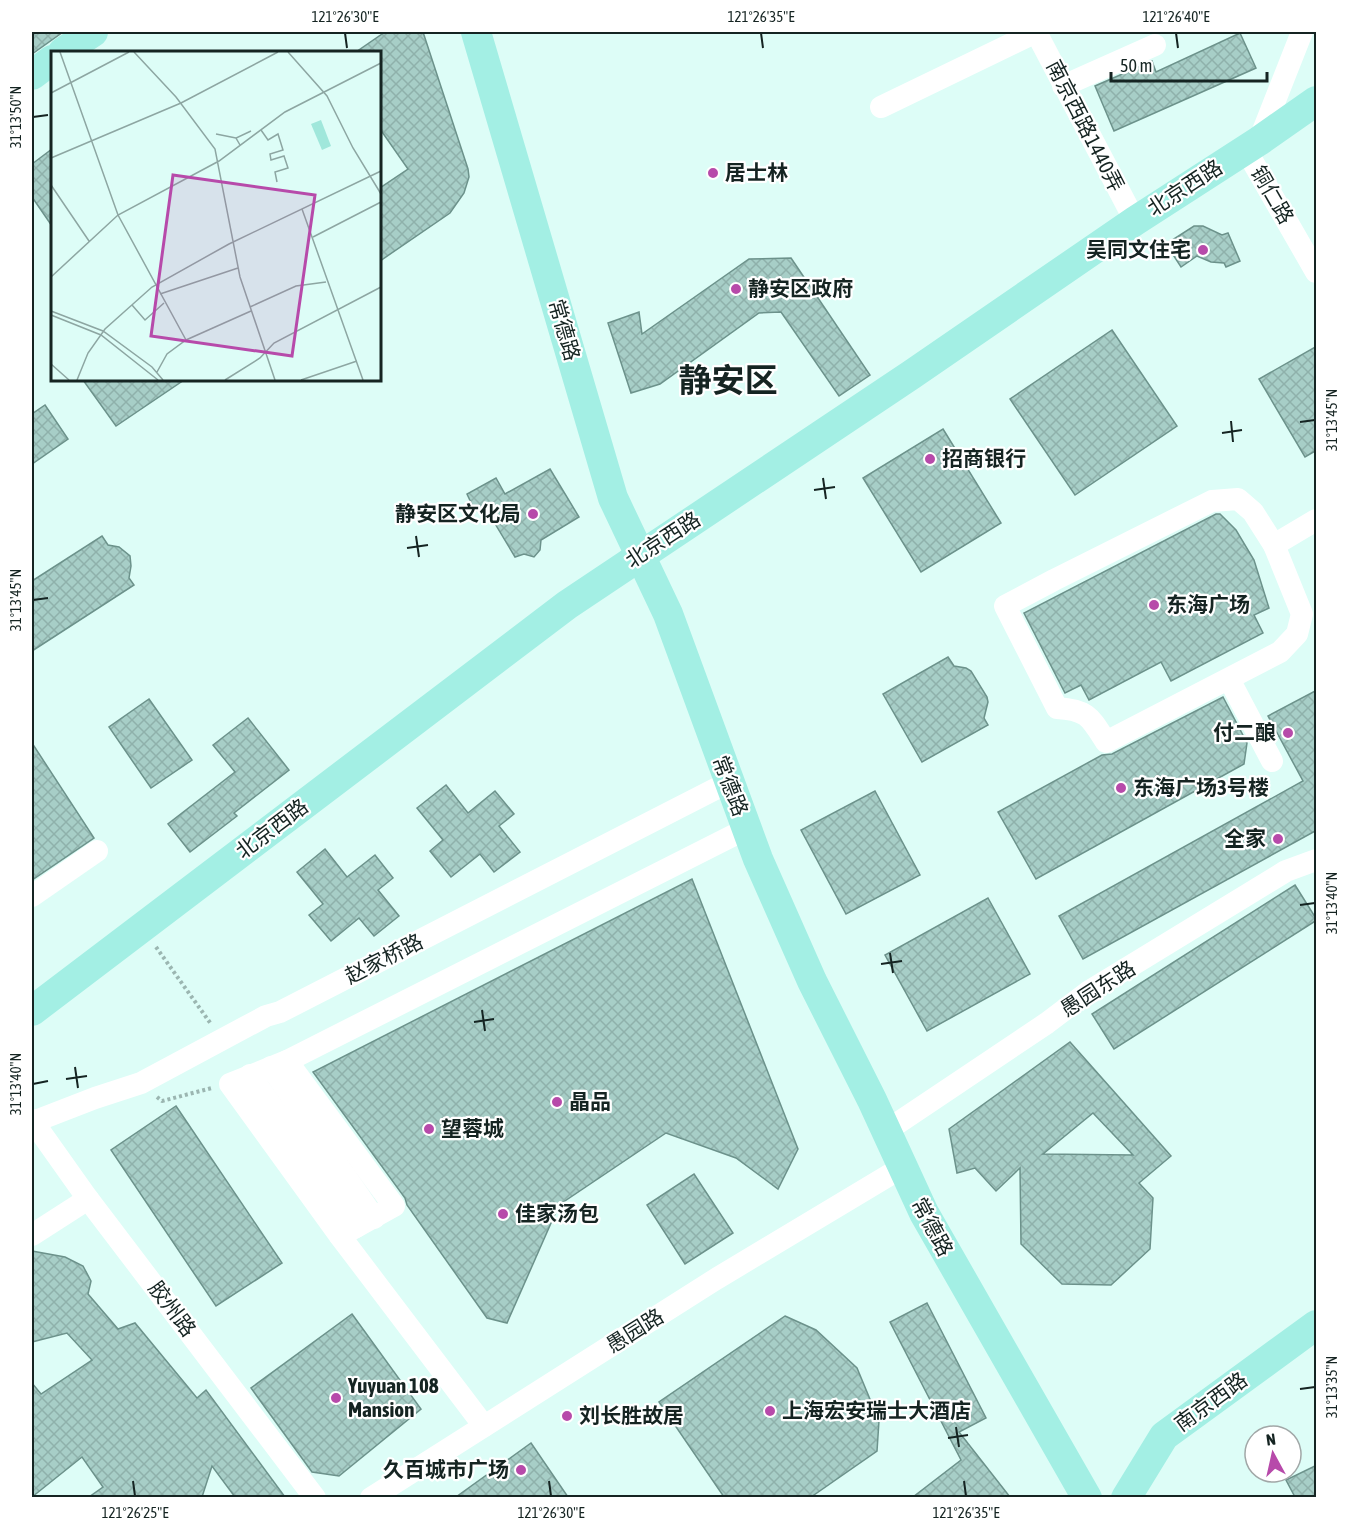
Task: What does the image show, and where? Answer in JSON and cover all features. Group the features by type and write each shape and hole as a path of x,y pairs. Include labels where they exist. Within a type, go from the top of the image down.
{"main road":[{"path":"64,51 93,32"},
{"name":"常德路","path":"476,32 613,498 668,614 746,829 807,971 886,1131 901,1168 950,1260 1087,1497"},
{"path":"32,75 51,61"},
{"name":"北京西路","path":"32,1011 567,605 911,375 1135,221 1317,101"},
{"name":"南京西路","path":"1126,1497 1164,1436 1317,1325"}],"street":[{"name":"南京西路1440弄","path":"1036,32 1135,221"},
{"path":"881,107 1036,32"},
{"path":"1252,146 1302,32"},
{"path":"1063,86 1155,45"},
{"name":"铜仁路","path":"1252,146 1317,272"},
{"path":"1238,499 1253,512 1274,545 1302,614 1297,634 1280,652 1106,742 1089,716 1074,709 1057,708 1005,606 1041,595 1212,501 1238,499"},
{"path":"1274,545 1317,520"},
{"path":"1229,679 1272,761"},
{"name":"赵家桥路","path":"32,1121 141,1083 266,1016 280,1012 729,782"},
{"path":"260,1072 746,829"},
{"path":"32,896 97,851"},
{"name":"愚园东路","path":"886,1131 1047,1023 1088,992 1286,871 1317,860"},
{"path":"260,1072 394,1206 356,1227"},
{"path":"260,1072 484,1426"},
{"name":"胶州路","path":"32,1121 315,1497"},
{"name":"愚园路","path":"371,1497 716,1279 901,1168"},
{"path":"32,1235 88,1198"}],"path":[{"path":"141,928 222,1040"},
{"path":"141,1083 162,1101 260,1072"}],"building":[{"path":"32,32 63,32 32,54"},
{"path":"385,32 423,32 469,177 464,193 450,213 381,260 381,187 408,169 381,130 381,51 357,51"},
{"path":"1240,33 1256,68 1114,131 1095,86 1152,61 1156,72"},
{"path":"51,150 51,225 32,197 32,164"},
{"name":"吴同文住宅","path":"1194,226 1203,226 1222,235 1228,233 1240,261 1226,267 1224,263 1211,262 1197,256 1181,267 1166,244"},
{"path":"791,258 870,375 839,396 781,312 759,313 660,384 631,393 608,323 639,312 642,334 749,259"},
{"path":"1112,330 1177,426 1075,495 1010,399"},
{"path":"1317,346 1317,450 1305,457 1259,379"},
{"path":"84,381 183,381 116,426"},
{"path":"45,405 68,439 32,464 32,414"},
{"path":"943,429 1001,523 921,572 863,478"},
{"name":"静安区文化局","path":"550,469 579,517 541,540 540,550 534,557 524,554 515,557 485,507 475,511 467,494 496,478 505,494"},
{"name":"东海广场","path":"1216,514 1220,514 1236,530 1254,560 1269,608 1254,615 1263,633 1171,681 1161,662 1089,700 1081,685 1065,693 1024,613"},
{"path":"102,536 108,545 119,547 130,556 129,578 134,585 32,651 32,581"},
{"path":"948,657 954,666 971,671 987,697 984,718 988,725 922,762 883,694"},
{"path":"1317,690 1317,830 1083,959 1059,916 1303,781 1268,716"},
{"name":"东海广场3号楼","path":"1223,697 1247,743 1244,764 1036,879 998,812 1102,755 1112,754"},
{"path":"149,699 192,760 151,788 109,727"},
{"path":"248,718 289,770 234,813 237,816 190,852 168,824 235,772 213,745"},
{"path":"32,743 94,838 32,880"},
{"path":"446,785 468,813 495,791 514,814 499,826 520,852 494,872 480,854 451,877 430,851 443,840 417,808"},
{"path":"875,791 920,875 846,914 801,830"},
{"path":"325,849 347,877 375,855 393,878 378,890 399,916 374,936 359,918 331,941 309,915 323,904 297,872"},
{"name":"晶品","path":"692,879 798,1149 778,1189 736,1158 666,1133 559,1205 507,1323 487,1318 407,1205 405,1198 313,1072"},
{"path":"1295,885 1317,920 1114,1049 1092,1014"},
{"path":"988,898 1030,974 927,1031 885,955"},
{"path":"1070,1042 1171,1156 1139,1183 1153,1198 1150,1249 1111,1285 1062,1284 1021,1244 1020,1168 996,1191 975,1168 957,1173 949,1129","holes":["1093,1113 1133,1155 1043,1154"]},
{"path":"176,1106 282,1263 216,1306 111,1150"},
{"path":"694,1174 733,1233 685,1264 647,1205"},
{"path":"32,1251 65,1257 83,1266 91,1281 88,1294 118,1329 135,1323 197,1398 206,1390 285,1497 235,1497 212,1466 202,1497 89,1497 103,1487 82,1457 32,1497 32,1383 41,1394 92,1360 67,1333 32,1342"},
{"path":"927,1303 986,1418 959,1432 1010,1497 913,1497 961,1460 890,1322"},
{"name":"Yuyuan 108 Mansion","path":"352,1314 421,1409 339,1476 312,1472 251,1388"},
{"name":"上海宏安瑞士大酒店","path":"785,1316 816,1330 857,1368 879,1421 877,1451 811,1497 724,1497 659,1402"},
{"name":"久百城市广场","path":"531,1443 568,1497 456,1497"},
{"path":"1317,1465 1317,1497 1295,1497 1288,1484 1303,1484 1303,1472"}],"place":[{"name":"居士林","path":"713,173"},
{"name":"吴同文住宅","path":"1203,250"},
{"name":"静安区政府","path":"736,289"},
{"name":"招商银行","path":"930,459"},
{"name":"静安区文化局","path":"533,514"},
{"name":"东海广场","path":"1154,605"},
{"name":"付二酿","path":"1288,733"},
{"name":"东海广场3号楼","path":"1121,788"},
{"name":"全家","path":"1278,839"},
{"name":"晶品","path":"557,1102"},
{"name":"望蓉城","path":"429,1129"},
{"name":"佳家汤包","path":"503,1214"},
{"name":"Yuyuan 108 Mansion","path":"336,1398"},
{"name":"上海宏安瑞士大酒店","path":"770,1411"},
{"name":"刘长胜故居","path":"567,1416"},
{"name":"久百城市广场","path":"521,1470"}],"district":[{"name":"静安区","path":"728,380"}]}
